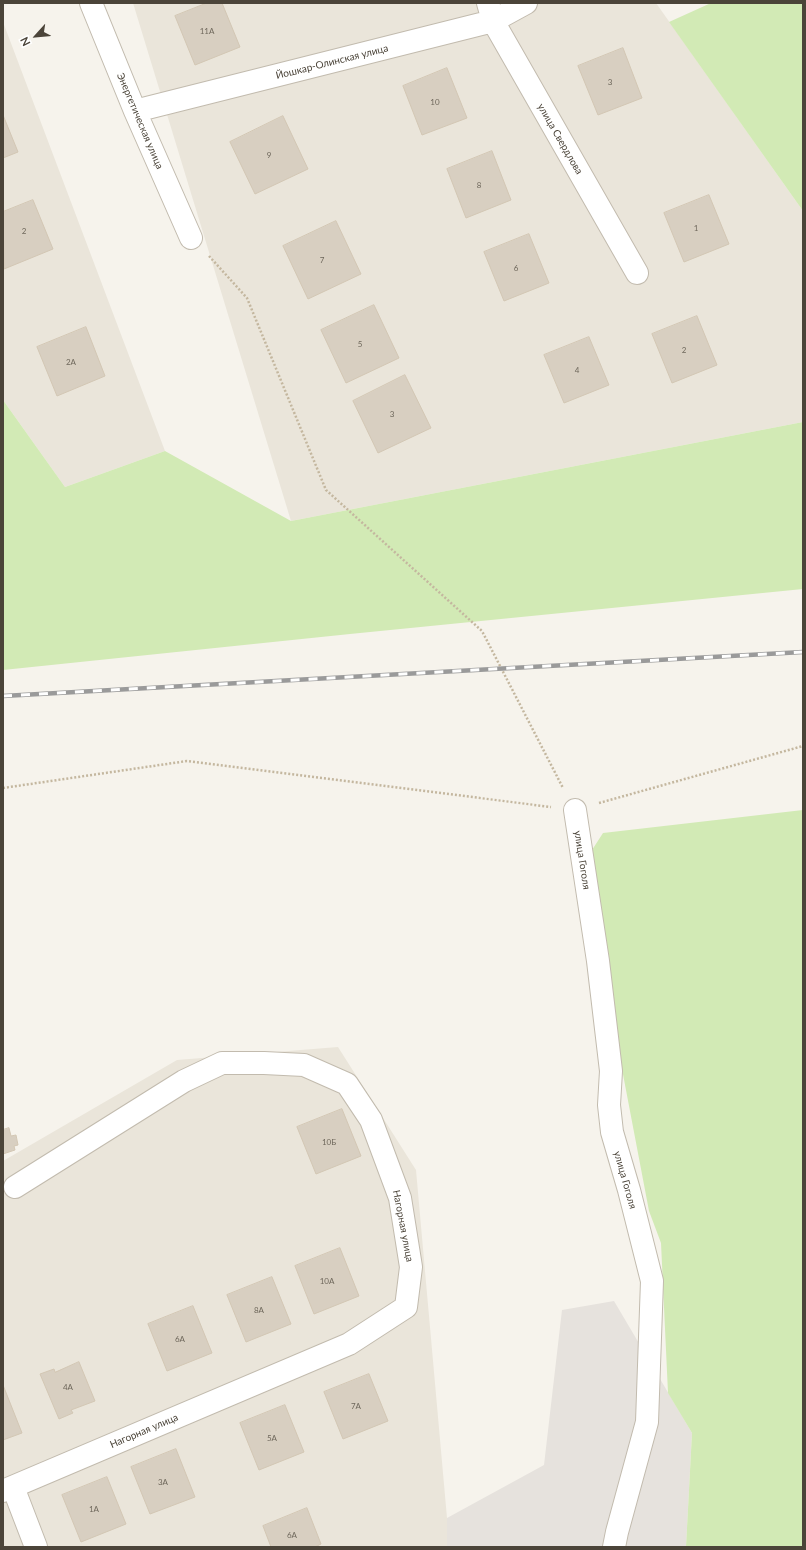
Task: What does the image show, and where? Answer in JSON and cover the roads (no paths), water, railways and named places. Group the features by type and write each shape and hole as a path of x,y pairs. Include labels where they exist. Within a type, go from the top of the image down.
{"street":[{"name":"Энергетическая улица","path":"91,3 134,112 191,238"},
{"name":"Йошкар-Олинская улица","path":"134,112 526,3"},
{"name":"улица Свердлова","path":"490,12 636,273"},
{"name":"улица Гоголя","path":"575,810 598,961 611,1072 609,1105 612,1132 629,1190 652,1281 647,1422 614,1547"},
{"name":"Нагорная улица","path":"8,1489 349,1344 406,1307 411,1267 400,1198 371,1120 347,1084 304,1065 264,1063 222,1064 184,1081 14,1187"},
{"path":"8,1489 36,1547"}],"railway":[{"path":"3,696 803,652"}]}
